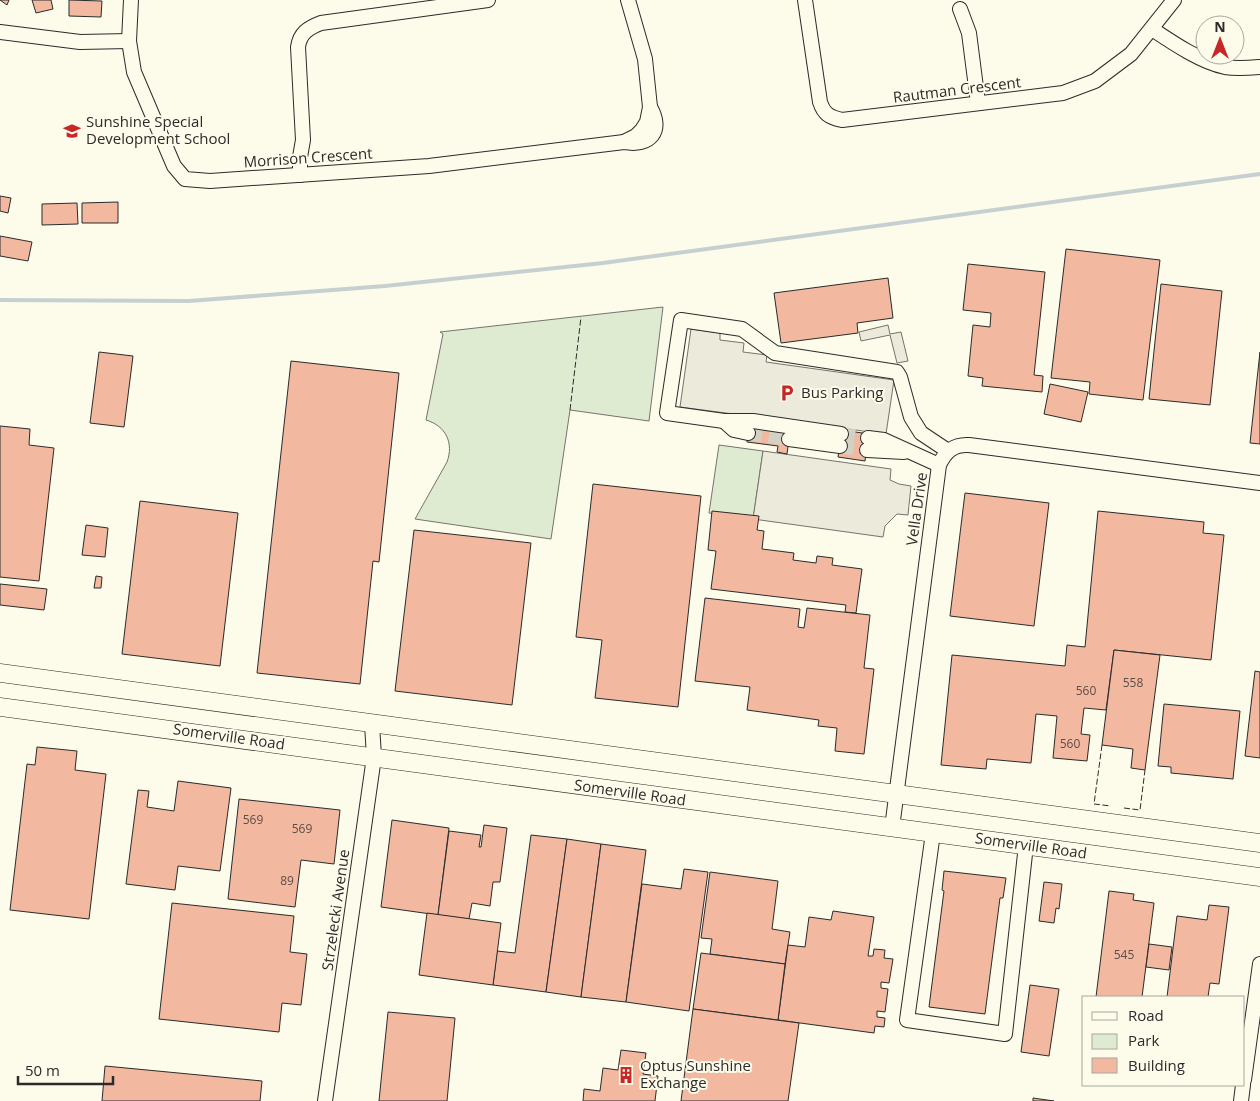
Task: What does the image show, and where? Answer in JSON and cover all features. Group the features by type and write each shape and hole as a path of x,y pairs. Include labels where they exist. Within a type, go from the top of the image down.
{"main road":[{"path":"0,673 1260,843"},
{"name":"Somerville Road","path":"0,707 1260,877"}],"street":[{"name":"Morrison Crescent","path":"130,0 129,45 134,72 174,166 185,179 210,181 428,166 624,142 634,144 644,142 651,137 656,125 655,114 650,107 645,59 627,3"},
{"path":"305,175 308,157 303,140 298,47 299,39 303,33 310,27 321,23 488,0"},
{"name":"Rautman Crescent","path":"805,0 820,102 824,112 842,120 1062,93 1095,81 1131,54 1174,0"},
{"path":"960,9 969,33 978,104"},
{"path":"1152,29 1208,62 1226,67 1260,67"},
{"path":"0,32 80,42 129,45"},
{"path":"789,439 841,440 754,421 724,421 667,413 681,320 742,329 775,353 895,370 900,374 911,417 921,433 948,451 958,445 969,445 1260,484"},
{"path":"724,421 734,430 748,433"},
{"path":"868,444 884,440 939,465"},
{"name":"Vella Drive","path":"892,828 939,465 948,451"},
{"name":"Strzelecki Avenue","path":"326,1101 374,756 372,724"},
{"path":"934,833 907,1020 1005,1034 1026,846"},
{"path":"1245,1073 1260,964"},
{"path":"1241,1101 1243,1086"}],"green space":[{"path":"663,307 649,421 570,410 551,539 415,519 447,462 449,455 447,436 439,426 426,420 443,334 440,332"},
{"path":"719,445 763,451 753,519 709,513"}],"shaded area":[{"path":"888,325 890,334 901,332 908,361 897,363 890,335 861,341 859,332"},
{"name":"Bus Parking","path":"691,329 720,333 720,340 744,343 743,352 767,355 766,362 894,380 886,434 680,407"},
{"path":"763,451 891,469 890,480 911,486 908,515 897,514 885,526 883,537 753,519"}],"building":[{"path":"0,0 9,0 7,5"},
{"path":"32,0 51,0 53,9 36,13"},
{"path":"69,0 102,1 101,17 69,16"},
{"path":"0,196 11,198 8,213 0,211"},
{"path":"118,202 118,223 82,223 82,203"},
{"path":"77,203 78,224 42,225 42,204"},
{"path":"0,236 32,242 28,261 0,256"},
{"path":"1066,249 1160,260 1143,400 1089,394 1090,382 1051,378"},
{"path":"968,264 1045,272 1034,375 1043,376 1042,392 982,386 983,378 968,376 973,325 990,327 991,313 963,310"},
{"path":"888,278 893,318 857,323 858,333 781,343 774,293"},
{"path":"1161,284 1222,291 1210,405 1149,399"},
{"path":"99,352 133,356 124,427 90,423"},
{"path":"1260,352 1260,444 1250,443"},
{"path":"291,361 399,373 379,562 373,561 360,684 257,673"},
{"path":"1050,384 1088,392 1081,422 1044,414"},
{"path":"0,426 30,429 29,445 54,448 39,581 0,577"},
{"path":"749,426 790,431 787,454 777,452 778,446 747,442"},
{"path":"842,430 869,434 865,461 838,457"},
{"path":"593,484 701,496 678,707 595,698 602,640 576,637"},
{"path":"965,493 1049,503 1034,626 950,616"},
{"path":"140,501 238,513 220,666 122,654"},
{"path":"712,511 759,516 757,530 764,531 762,549 794,553 793,560 816,563 817,556 833,558 832,565 862,569 856,613 845,612 846,605 711,589 716,551 708,550"},
{"path":"1098,511 1204,522 1203,533 1224,535 1211,660 1114,650 1106,710 1084,708 1081,734 1090,735 1087,761 1053,758 1057,716 1036,714 1031,763 987,759 986,769 941,765 952,655 1065,666 1067,645 1085,647"},
{"path":"86,525 108,528 105,557 82,555"},
{"path":"414,530 531,543 512,705 395,691"},
{"path":"96,576 102,577 101,588 94,588"},
{"path":"0,584 47,589 44,610 0,605"},
{"path":"705,598 800,609 798,627 804,628 807,608 870,615 864,668 874,669 864,754 835,751 837,728 818,726 819,720 747,710 750,687 695,681"},
{"path":"1114,650 1160,655 1145,770 1131,768 1133,749 1102,745"},
{"path":"1255,671 1260,672 1260,758 1245,756"},
{"path":"1164,704 1240,711 1233,779 1171,773 1171,767 1158,766"},
{"path":"37,747 77,751 75,770 106,774 89,919 10,910 27,764 35,765"},
{"path":"178,781 231,788 220,871 178,866 175,890 126,884 138,790 149,791 147,807 174,811"},
{"path":"239,799 340,810 334,864 301,860 295,907 228,899"},
{"path":"392,820 449,828 438,915 381,907"},
{"path":"484,825 507,828 500,882 493,882 490,906 472,903 469,919 438,915 449,831 481,835 479,847 481,847"},
{"path":"531,835 567,839 546,992 493,985 497,951 515,953"},
{"path":"567,839 601,844 581,997 546,992"},
{"path":"601,844 646,850 626,1002 581,997"},
{"path":"684,869 708,872 689,1011 626,1002 642,884 681,889"},
{"path":"944,871 1006,878 1003,898 1000,898 985,1014 929,1007 944,891 942,890"},
{"path":"710,872 778,881 772,929 790,932 785,964 710,954 712,939 701,938"},
{"path":"1044,882 1062,884 1059,909 1056,908 1054,923 1039,921"},
{"path":"1109,891 1134,894 1133,900 1154,903 1142,996 1096,996"},
{"path":"172,903 294,916 290,952 307,954 301,1005 282,1003 279,1032 159,1019"},
{"path":"1209,905 1229,907 1219,984 1210,983 1208,996 1167,996 1177,916 1207,920"},
{"path":"833,911 874,917 868,956 873,956 874,949 885,950 884,958 893,959 889,983 881,982 881,988 888,989 885,1012 877,1011 877,1017 885,1018 884,1027 875,1026 874,1033 778,1020 788,945 805,947 809,917 831,920"},
{"path":"427,913 501,923 493,985 419,975"},
{"path":"1149,944 1172,947 1169,970 1146,967"},
{"path":"701,953 785,964 778,1020 693,1009"},
{"path":"1030,985 1059,989 1049,1056 1021,1052"},
{"path":"693,1009 799,1023 788,1101 681,1101"},
{"path":"388,1012 455,1018 447,1101 379,1101"},
{"name":"Optus Sunshine Exchange","path":"621,1050 646,1053 643,1074 658,1076 655,1101 583,1101 584,1089 600,1091 603,1068 618,1070"},
{"path":"105,1066 262,1081 260,1101 102,1101"},
{"path":"1033,1098 1054,1101 1033,1101"}],"waterway":[{"path":"0,300 189,301 385,286 603,263 1260,174"}],"tunnel":[{"path":"748,433 789,439"},
{"path":"841,434 868,438"},
{"path":"840,446 867,450"}],"fence":[{"path":"570,410 581,317"},
{"path":"1102,745 1094,804 1111,806"},
{"path":"1124,808 1140,810 1145,770"}],"place":[{"name":"Sunshine Special Development School","path":"72,131"},
{"name":"Bus Parking","path":"787,393"},
{"name":"Optus Sunshine Exchange","path":"626,1075"}]}
